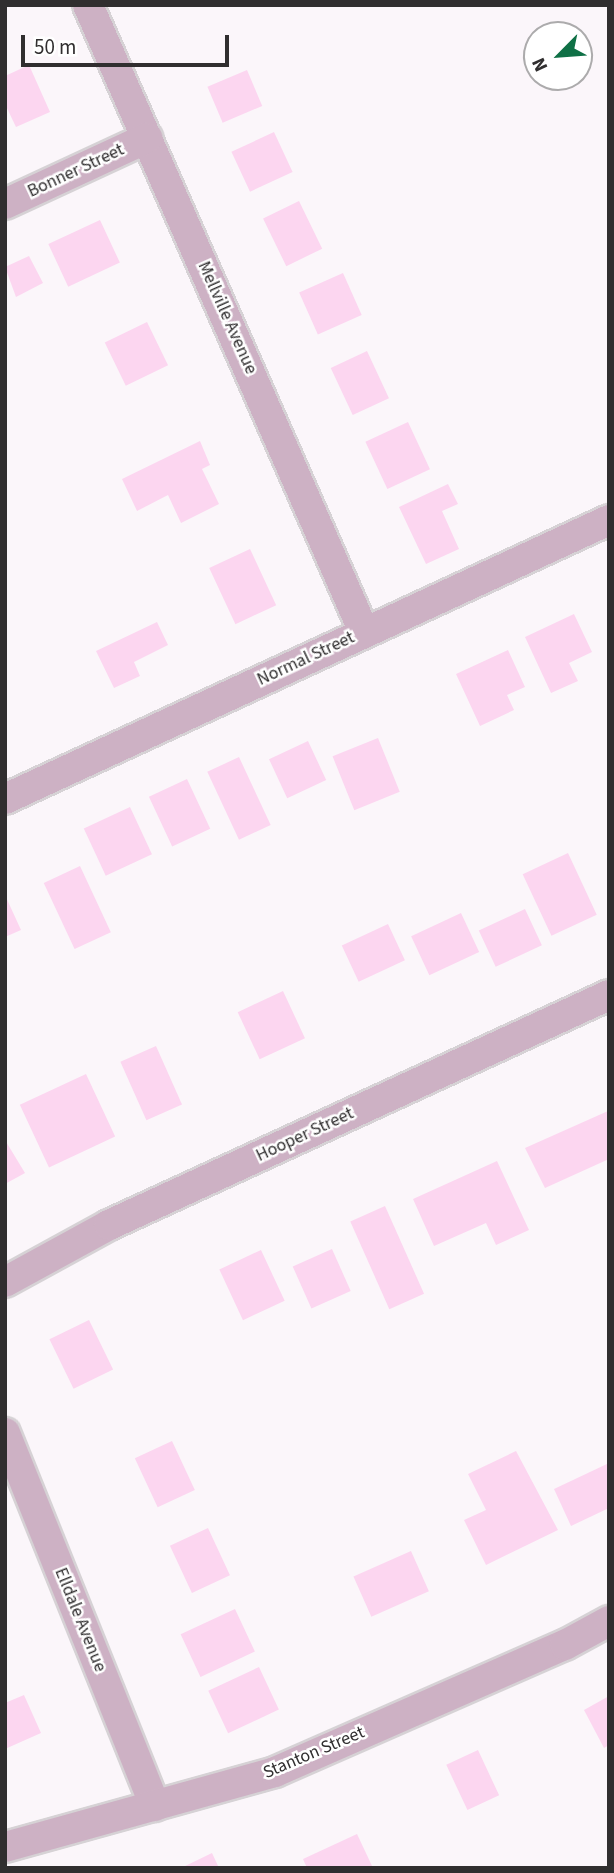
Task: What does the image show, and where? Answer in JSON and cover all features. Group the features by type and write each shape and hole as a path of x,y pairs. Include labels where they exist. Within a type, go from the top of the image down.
{"street":[{"name":"Mellville Avenue","path":"88,5 365,632"},
{"name":"Bonner Street","path":"5,204 148,138"},
{"name":"Normal Street","path":"5,799 609,520"},
{"name":"Hooper Street","path":"5,1282 109,1225 609,995"},
{"name":"Elldale Avenue","path":"5,1433 155,1806"},
{"name":"Stanton Street","path":"5,1847 275,1772 565,1645 609,1621"}],"building":[{"path":"29,65 50,112 16,127 5,104 5,76"},
{"path":"247,70 262,106 223,123 207,87"},
{"path":"274,132 293,172 250,192 231,152"},
{"path":"299,201 322,249 286,266 263,219"},
{"path":"100,220 120,263 68,287 48,244"},
{"path":"29,256 43,283 16,297 5,267"},
{"path":"343,273 362,315 318,335 299,293"},
{"path":"147,322 168,365 126,386 105,343"},
{"path":"367,351 389,398 353,415 331,368"},
{"path":"408,422 430,469 387,489 365,442"},
{"path":"200,441 210,465 202,469 219,504 181,523 168,495 137,511 122,479"},
{"path":"448,484 458,504 442,511 459,549 426,564 399,507"},
{"path":"250,549 276,605 235,624 209,568"},
{"path":"574,614 592,652 569,663 578,681 551,693 525,637"},
{"path":"157,622 168,645 134,662 140,676 114,688 96,651"},
{"path":"508,650 525,687 507,695 514,710 480,726 456,674"},
{"path":"378,738 400,792 354,810 333,756"},
{"path":"308,741 326,780 287,798 269,759"},
{"path":"239,757 271,825 239,840 207,772"},
{"path":"187,779 210,829 172,847 149,797"},
{"path":"130,807 152,854 106,876 84,829"},
{"path":"568,853 597,915 551,936 523,874"},
{"path":"80,866 111,932 75,949 44,883"},
{"path":"5,895 21,930 5,937"},
{"path":"525,909 542,945 496,967 479,931"},
{"path":"461,913 479,952 429,975 411,936"},
{"path":"388,924 405,960 359,982 342,946"},
{"path":"283,991 305,1038 260,1059 238,1012"},
{"path":"156,1046 182,1104 146,1120 120,1062"},
{"path":"86,1074 115,1137 49,1167 20,1105"},
{"path":"608,1111 609,1159 545,1188 525,1148"},
{"path":"5,1140 25,1173 5,1184"},
{"path":"497,1161 529,1230 496,1245 486,1223 434,1246 413,1199"},
{"path":"385,1206 424,1294 389,1309 350,1221"},
{"path":"332,1249 351,1291 311,1309 293,1266"},
{"path":"261,1250 285,1301 243,1320 219,1269"},
{"path":"89,1320 113,1369 74,1389 49,1339"},
{"path":"172,1441 195,1490 158,1507 135,1458"},
{"path":"516,1451 558,1530 486,1565 464,1520 486,1510 468,1474"},
{"path":"609,1463 609,1508 571,1526 554,1489"},
{"path":"208,1528 230,1575 192,1593 170,1546"},
{"path":"411,1551 429,1591 371,1617 353,1577"},
{"path":"235,1609 255,1652 200,1677 181,1634"},
{"path":"259,1667 279,1710 228,1733 208,1691"},
{"path":"24,1695 41,1733 5,1749 5,1703"},
{"path":"609,1696 609,1745 604,1748 584,1710"},
{"path":"478,1750 499,1795 467,1810 446,1765"},
{"path":"357,1834 373,1868 307,1868 303,1859"},
{"path":"212,1853 219,1868 181,1868"}]}
